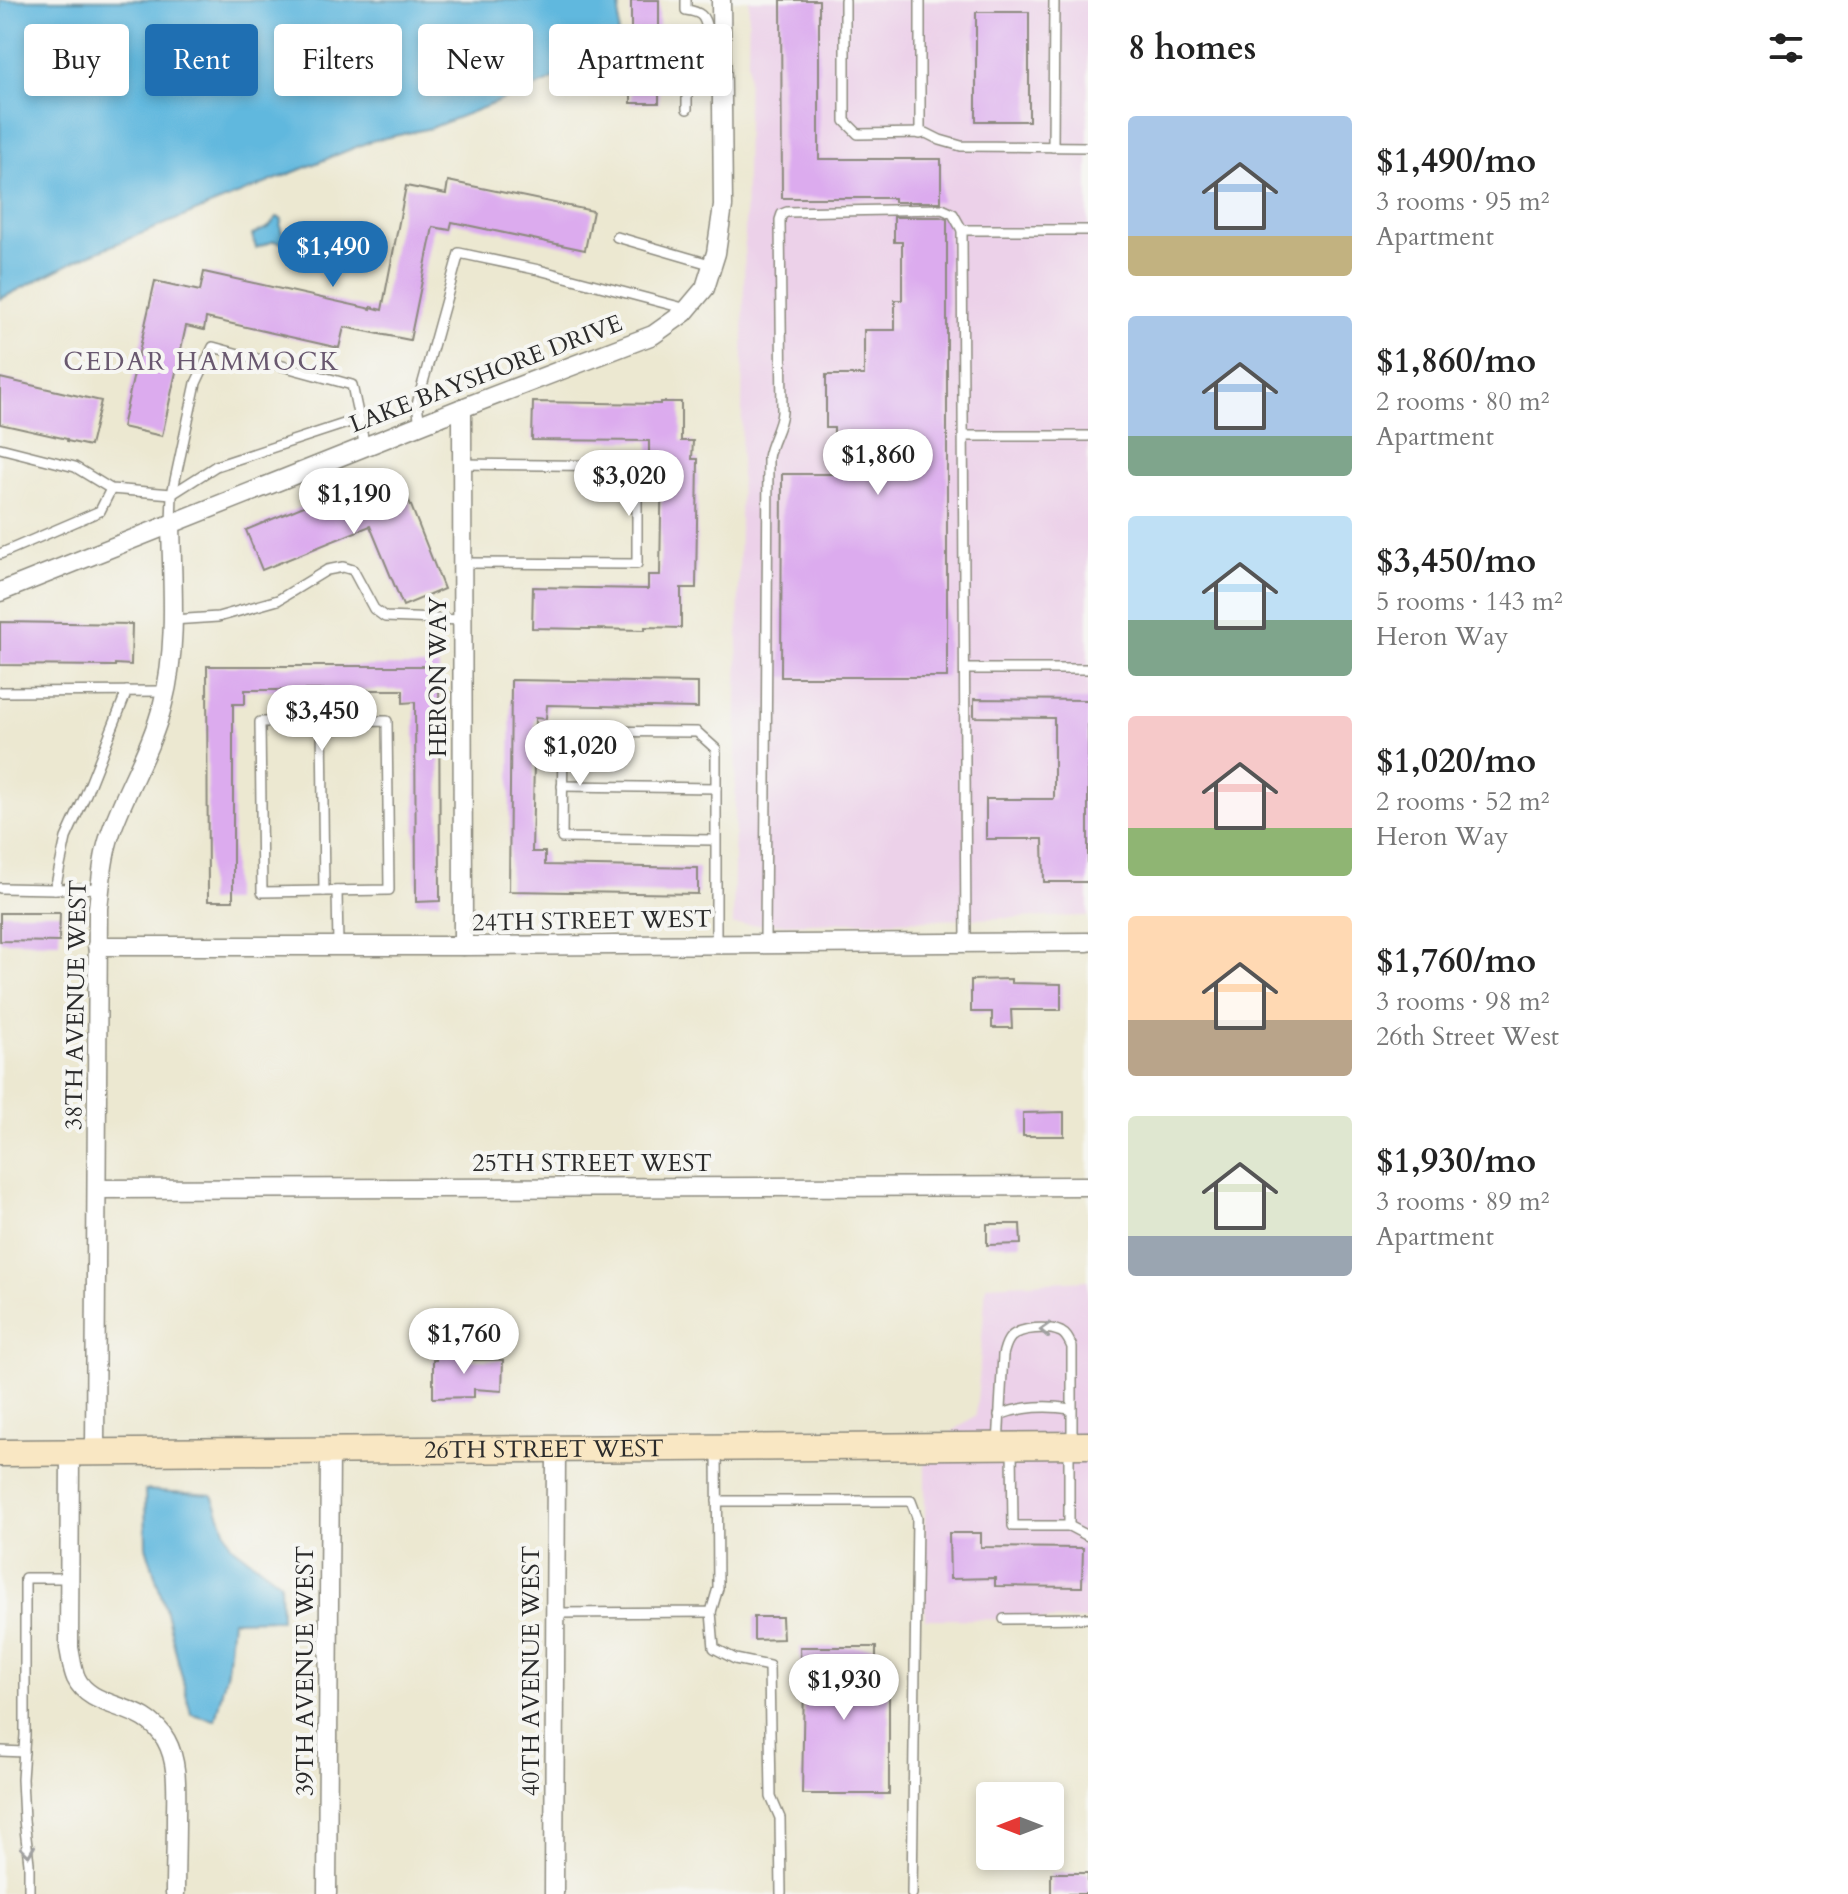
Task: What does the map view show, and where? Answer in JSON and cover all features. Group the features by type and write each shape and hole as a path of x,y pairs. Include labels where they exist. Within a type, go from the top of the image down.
{"street":[{"name":"LAKE BAYSHORE DRIVE","path":"715,24 721,0"},
{"name":"LAKE BAYSHORE DRIVE","path":"0,592 653,335 688,310 705,288 713,265 723,206 717,96"},
{"name":"HERON WAY","path":"462,408 463,946"},
{"name":"38TH AVENUE WEST","path":"171,524 172,641 166,691 151,740 110,835 98,908 97,1189 83,1451 69,1578 69,1648 76,1678 92,1696 151,1720 171,1748 176,1784 175,1894"},
{"name":"24TH STREET WEST","path":"97,946 1088,942"},
{"name":"25TH STREET WEST","path":"97,1189 1088,1186"},
{"name":"26TH STREET WEST","path":"0,1453 1076,1445"},
{"name":"40TH AVENUE WEST","path":"554,1894 556,1448"},
{"name":"39TH AVENUE WEST","path":"327,1894 330,1449"}],"lane":[{"path":"686,0 686,10 699,12 710,24"},
{"path":"846,0 845,121 858,134 926,133 961,146 1088,147"},
{"path":"920,0 920,134"},
{"path":"1053,147 1054,0"},
{"path":"687,96 687,109"},
{"path":"765,943 768,458 782,412 780,220 782,214 787,212 942,209 953,214 962,230 966,943"},
{"path":"962,230 1088,230"},
{"path":"617,237 713,265"},
{"path":"420,425 417,404 459,253 539,270 688,310"},
{"path":"171,524 172,494 196,383 213,347 352,385 365,447"},
{"path":"0,448 75,467 111,489 172,494 216,466 359,419"},
{"path":"964,436 1088,436"},
{"path":"462,464 637,466 637,564 462,563"},
{"path":"0,554 100,511 111,489"},
{"path":"172,620 218,617 278,600 327,570 343,567 353,570 374,609 385,617 462,620"},
{"path":"965,669 1088,669"},
{"path":"55,889 66,838 127,691"},
{"path":"0,692 166,691"},
{"path":"322,721 324,891"},
{"path":"387,721 389,890 337,891 262,892 260,722 387,721"},
{"path":"715,840 562,838 563,731 697,732 716,749 716,944"},
{"path":"562,786 716,788"},
{"path":"0,888 101,888"},
{"path":"337,891 338,946"},
{"path":"1069,1526 1076,1445 1071,1409 1072,1347 1067,1337 1059,1331 1025,1330 1013,1334 1006,1343 999,1415 1013,1526 1069,1526 1088,1536"},
{"path":"999,1415 1034,1407 1071,1409"},
{"path":"717,1447 718,1588 711,1612 714,1648 735,1659 769,1666 771,1797 780,1818 781,1894"},
{"path":"717,1501 911,1501 917,1517 912,1894"},
{"path":"29,1894 23,1793 25,1578 69,1578"},
{"path":"555,1613 711,1612"},
{"path":"1004,1619 1088,1618"},
{"path":"0,1751 24,1752"}],"shaded area":[{"path":"749,0 1088,0 1088,916 733,925"},
{"path":"1088,1280 1088,1436 945,1437 976,1415 986,1285"},
{"path":"1088,1453 1088,1620 925,1619 925,1455"}],"water":[{"path":"0,0 620,0 619,24 549,24 549,81 533,88 533,24 418,24 418,96 513,96 431,128 371,141 81,258 0,299"},
{"path":"277,217 282,219 280,226 283,234 291,239 288,244 274,241 256,248 252,235 269,227"},
{"path":"145,1490 212,1495 231,1545 280,1582 281,1619 232,1620 227,1670 215,1720 191,1714 146,1546"}],"building":[{"path":"631,0 659,0 659,24 631,24"},
{"path":"781,0 819,0 819,159 941,159 941,202 894,202 894,198 782,198"},
{"path":"976,12 1029,12 1029,121 976,121"},
{"path":"631,96 659,96 659,103 631,103"},
{"path":"448,181 593,211 585,250 452,222 450,230 433,227 410,340 344,327 339,348 206,318 204,330 186,326 162,436 122,427 155,281 200,291 204,272 382,310 406,186 446,194"},
{"path":"894,217 947,219 947,677 781,677 782,474 834,474 834,428 826,428 826,375 864,375 864,330 895,330 895,300 902,300 902,242 894,242"},
{"path":"0,378 101,401 90,446 0,424"},
{"path":"533,402 681,402 681,441 693,441 692,459 698,459 696,588 681,588 681,628 532,628 533,587 648,589 648,575 660,575 662,454 649,454 649,441 532,440"},
{"path":"364,472 379,510 408,498 444,589 403,606 370,526 262,570 246,530 345,489 341,481"},
{"path":"0,622 132,624 131,665 0,665"},
{"path":"207,666 439,666 440,901 416,902 415,702 403,703 403,690 245,690 245,704 233,704 233,901 208,901"},
{"path":"511,680 698,683 698,708 547,705 546,719 535,718 532,852 545,852 545,865 698,868 698,894 509,891"},
{"path":"974,699 1088,700 1088,882 1044,882 1043,839 986,839 986,799 1054,799 1054,718 974,717"},
{"path":"0,913 60,913 59,942 0,941"},
{"path":"1011,979 1011,983 1061,984 1061,1010 1011,1010 1012,1028 992,1028 992,1012 971,1012 971,980"},
{"path":"1064,1112 1064,1136 1023,1136 1023,1113"},
{"path":"987,1224 1020,1224 1021,1244 987,1245"},
{"path":"436,1351 461,1351 461,1360 503,1360 502,1391 474,1389 474,1397 433,1398 433,1360 436,1360"},
{"path":"949,1533 981,1533 981,1547 1083,1548 1082,1587 995,1586 995,1578 950,1579"},
{"path":"754,1617 782,1617 783,1639 754,1640"},
{"path":"800,1647 876,1647 876,1681 889,1681 889,1794 802,1794 804,1680 801,1680"},
{"path":"1051,1873 1088,1873 1088,1894 1051,1894"}],"district":[{"name":"CEDAR HAMMOCK","path":"202,361"}]}
